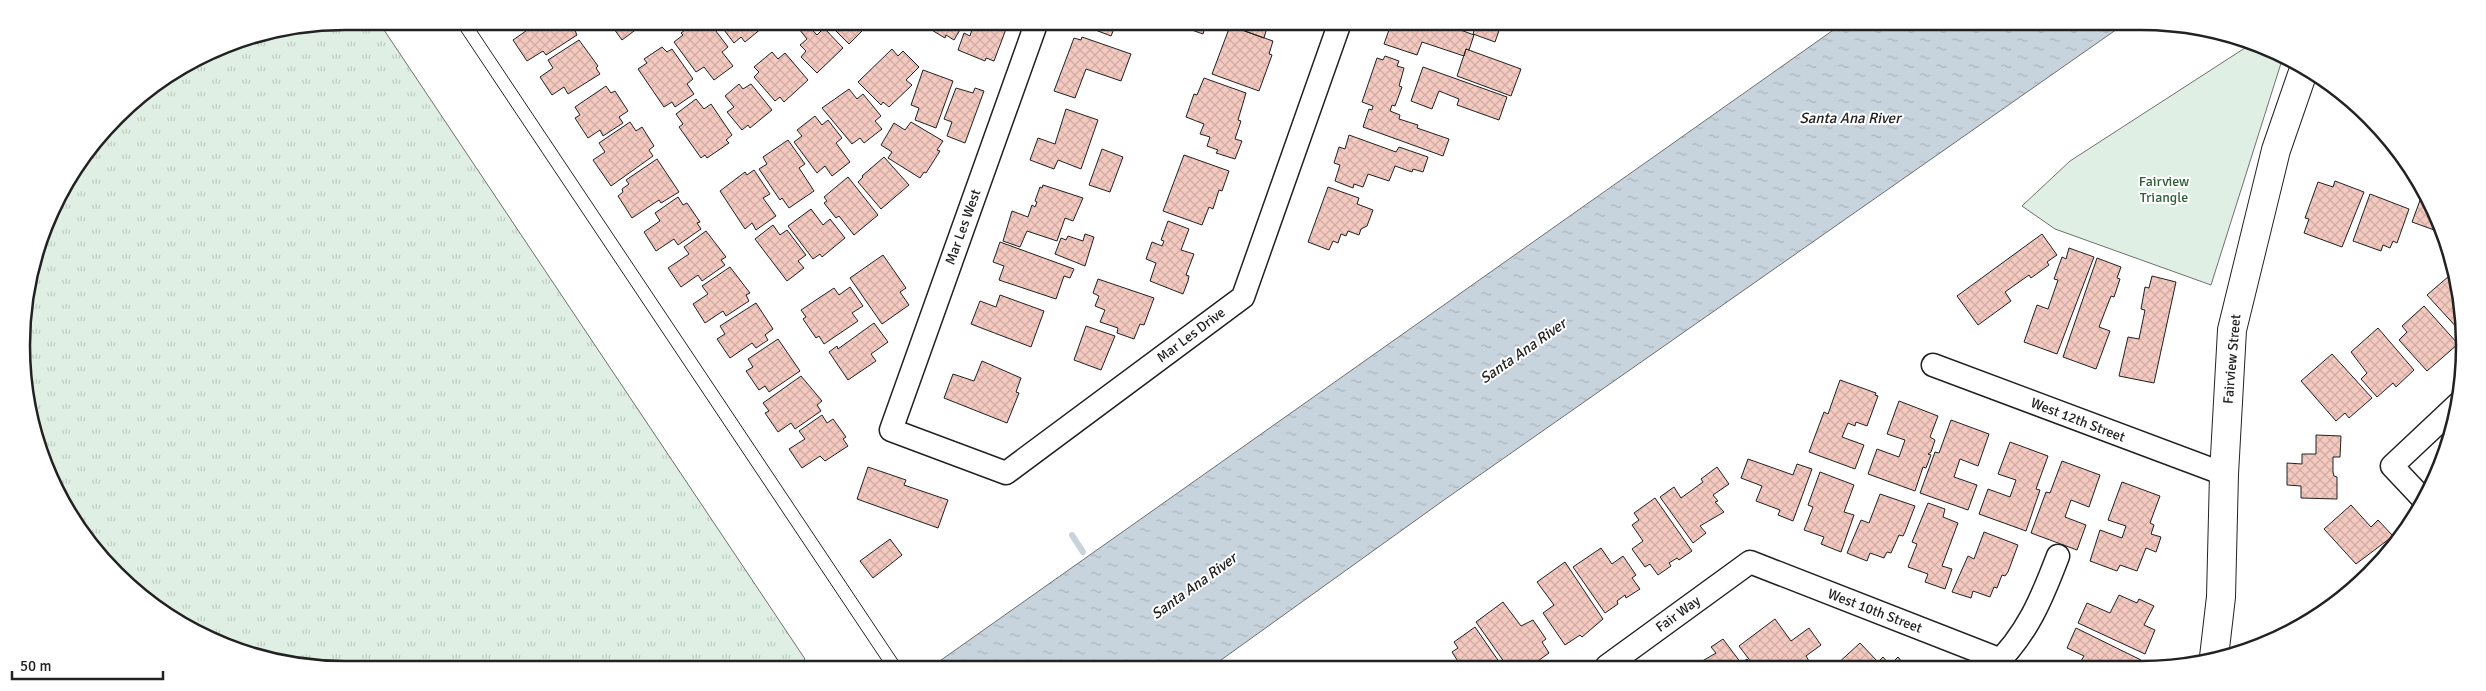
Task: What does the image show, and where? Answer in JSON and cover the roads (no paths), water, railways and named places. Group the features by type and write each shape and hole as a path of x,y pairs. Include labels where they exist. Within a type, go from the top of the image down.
{"main road":[{"name":"Fairview Street","path":"2215,652 2221,597 2224,474 2232,330 2276,150 2302,75"}],"street":[{"name":"Mar Les West","path":"891,430 1034,30"},
{"name":"Mar Les Drive","path":"891,430 1006,473 1243,297 1337,30"},
{"name":"West 12th Street","path":"1933,365 2224,474"},
{"path":"2418,494 2392,466 2449,413"},
{"path":"1999,661 2019,640 2039,606 2058,556"},
{"name":"West 10th Street","path":"1750,562 1992,661"},
{"name":"Fair Way","path":"1614,661 1750,562"}],"water":[{"name":"Santa Ana River","path":"1833,30 2116,30 1444,500 1220,661 940,661"}],"waterway":[{"path":"1072,535 1083,552"}],"tram line":[{"path":"460,30 882,661"},
{"path":"476,30 898,661"}],"park label":[{"name":"Fairview Triangle","path":"2164,190"}]}
